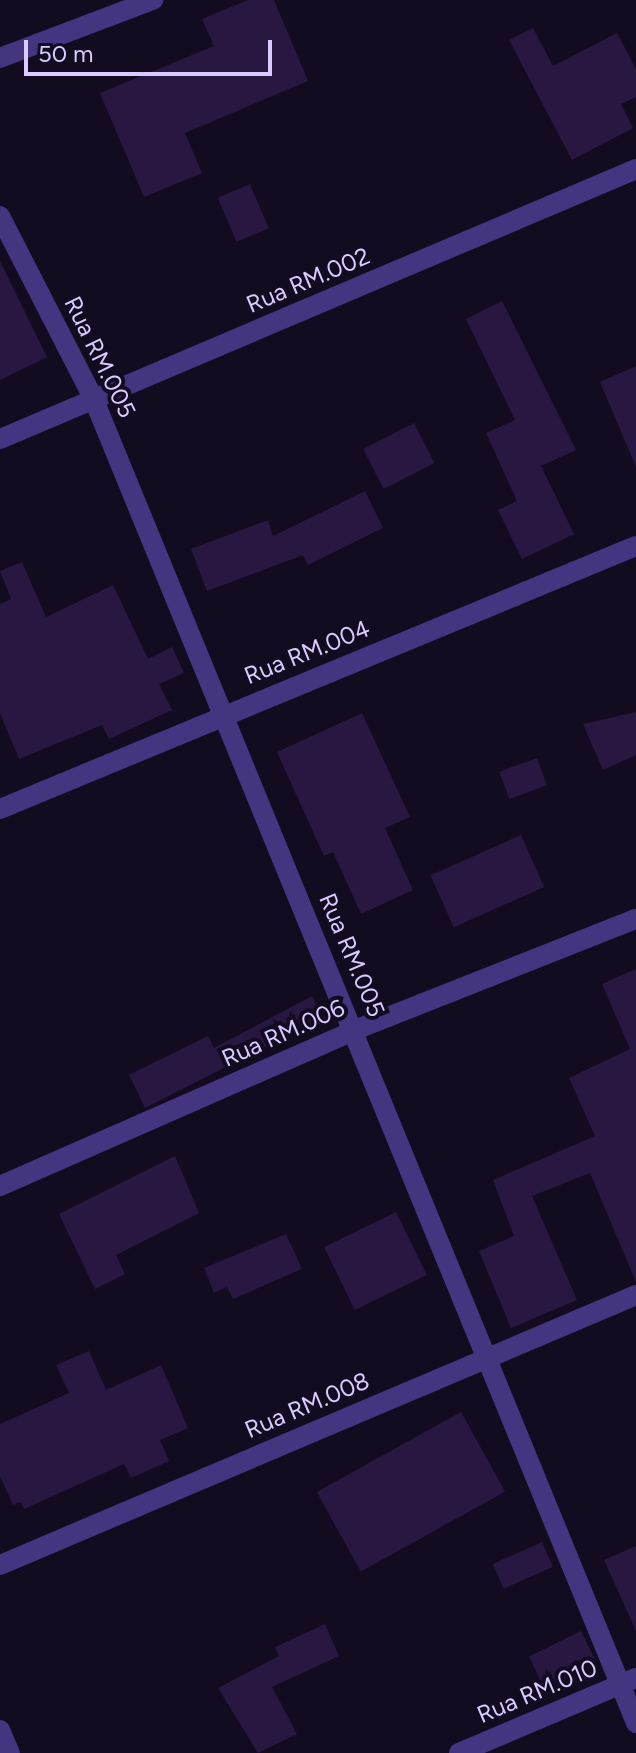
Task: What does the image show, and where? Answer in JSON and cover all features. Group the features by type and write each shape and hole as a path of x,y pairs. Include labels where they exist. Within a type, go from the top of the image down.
{"street":[{"path":"0,58 153,0"},
{"name":"Rua RM.002","path":"0,439 636,169"},
{"name":"Rua RM.005","path":"0,216 94,400 355,1030 484,1357 628,1681 636,1723"},
{"name":"Rua RM.004","path":"0,809 636,546"},
{"name":"Rua RM.006","path":"0,1186 355,1030 636,919"},
{"name":"Rua RM.008","path":"0,1565 636,1295"},
{"name":"Rua RM.010","path":"459,1753 628,1681"},
{"path":"0,1730 10,1753"}],"building":[{"path":"248,0 274,0 308,81 185,133 202,173 144,197 100,93 214,46 202,19"},
{"path":"533,28 553,66 617,33 636,69 636,97 621,104 633,128 572,160 509,40"},
{"path":"250,184 269,228 237,242 218,198"},
{"path":"0,261 47,357 0,380"},
{"path":"502,301 576,450 541,466 574,534 522,559 498,510 517,501 486,433 515,420 466,319"},
{"path":"636,366 636,467 600,382"},
{"path":"414,423 434,463 384,489 363,449"},
{"path":"365,491 383,528 308,565 303,555 207,591 191,549 268,520 273,536"},
{"path":"22,562 46,617 113,585 148,659 172,647 184,673 159,684 172,710 109,739 102,725 19,759 0,713 0,604 11,599 0,571"},
{"path":"636,712 636,755 603,770 583,724"},
{"path":"362,713 410,817 385,828 413,890 361,914 333,852 324,856 277,752"},
{"path":"537,758 547,785 509,799 499,772"},
{"path":"521,835 544,887 454,927 431,875"},
{"path":"636,969 636,1282 590,1173 532,1196 577,1300 511,1328 479,1251 514,1236 493,1180 595,1136 569,1078 630,1049 602,984"},
{"path":"312,996 322,1018 145,1108 129,1075 208,1036 214,1048"},
{"path":"175,1156 199,1213 116,1255 125,1274 95,1289 59,1214"},
{"path":"396,1212 427,1275 355,1310 324,1247"},
{"path":"286,1234 302,1269 233,1299 227,1287 214,1293 204,1268"},
{"path":"89,1351 106,1390 161,1365 188,1428 160,1440 169,1461 131,1478 124,1464 24,1509 21,1502 13,1505 0,1476 0,1424 69,1393 56,1365"},
{"path":"461,1412 505,1492 361,1572 317,1492"},
{"path":"542,1542 553,1567 504,1589 493,1564"},
{"path":"636,1546 636,1631 604,1560"},
{"path":"325,1624 339,1656 272,1687 297,1734 258,1753 218,1688 279,1656 275,1647"},
{"path":"581,1631 597,1664 545,1690 529,1656"}]}
